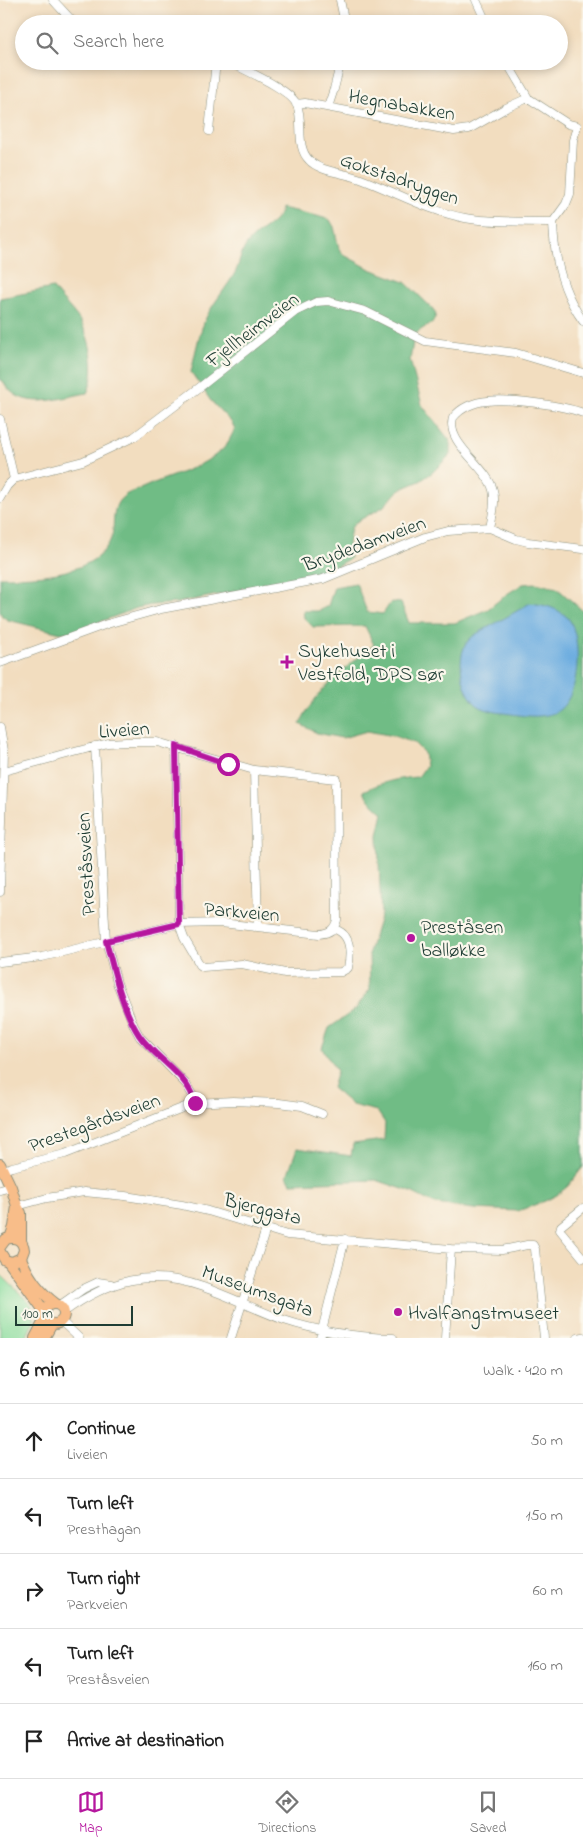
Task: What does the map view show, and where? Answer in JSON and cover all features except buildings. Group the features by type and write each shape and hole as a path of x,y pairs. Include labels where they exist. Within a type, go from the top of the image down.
{"main road":[{"path":"2,1167 17,1206 22,1213 21,1242 24,1250 21,1258 16,1262 3,1249"},
{"path":"3,1249 14,1227 17,1206"},
{"path":"3,1249 14,1238 21,1242"},
{"path":"3,1249 55,1314"},
{"path":"21,1258 33,1282 44,1295 55,1314"},
{"path":"35,1338 55,1314"},
{"path":"44,1338 55,1314"}],"street":[{"path":"53,0 66,15"},
{"path":"340,0 343,15"},
{"path":"476,0 483,15"},
{"path":"210,131 215,70"},
{"path":"245,70 272,84 290,96 296,104"},
{"path":"328,107 339,70"},
{"path":"511,70 528,98 568,124 580,125 573,140 570,194 566,204 553,222 555,256 558,268 566,290 583,321"},
{"name":"Hegnabakken","path":"296,104 305,103 446,130 461,130 469,129 528,98"},
{"name":"Gokstadryggen","path":"296,104 306,158 317,166 358,178 426,207 465,218 553,222"},
{"name":"Fjellheimveien","path":"14,479 82,461 134,437 295,312 316,302 328,301 365,311 425,341 516,353 583,373"},
{"path":"583,413 535,404 495,400 479,402 462,410 453,418 453,433 482,471 493,489 494,498 490,528 528,542 583,549"},
{"path":"0,419 14,479 0,498"},
{"name":"Brydedamveien","path":"0,664 107,624 161,609 323,579 425,537 448,531 490,528"},
{"path":"0,727 3,739 4,771 0,892"},
{"name":"Liveien","path":"4,771 95,746 126,742 157,742 254,770 336,779 337,920 334,928"},
{"name":"Preståsveien","path":"95,746 106,941 117,983 140,1037 186,1084 195,1103"},
{"path":"176,746 179,924 184,938 201,966 242,964 285,973 341,972 348,968 350,947 342,932 334,928"},
{"path":"254,770 258,927"},
{"name":"Parkveien","path":"0,962 42,957 179,924 209,922 319,934 328,933 334,928"},
{"name":"Prestegårdsveien","path":"2,1167 45,1160 65,1154 195,1103 233,1101 279,1103 302,1106 322,1114"},
{"path":"0,1190 11,1187"},
{"name":"Bjerggata","path":"17,1206 64,1194 84,1192 126,1196 208,1211 287,1234 450,1249 502,1250 527,1244 533,1245 535,1249 544,1338"},
{"path":"583,1208 561,1226 560,1230 583,1258"},
{"path":"231,1338 266,1229"},
{"path":"321,1334 345,1239"},
{"path":"445,1338 450,1249"},
{"name":"Museumsgata","path":"55,1314 112,1284 148,1278 173,1280 203,1287 321,1334 393,1338"},
{"path":"55,1314 79,1338"},
{"path":"578,1338 583,1337"}],"green space":[{"path":"281,208 330,220 334,227 339,249 344,255 370,269 405,282 433,309 436,315 433,322 414,336 410,360 422,405 450,441 450,455 433,472 420,481 399,490 383,507 356,522 351,528 348,544 350,558 323,574 177,603 137,608 76,631 61,633 8,620 2,616 0,611 0,577 47,575 64,572 80,567 94,559 105,549 112,536 115,510 119,501 126,494 204,462 226,445 235,429 232,423 211,401 191,372 195,353 205,320 236,271 246,246 252,238 276,219"},
{"path":"53,288 83,326 92,355 90,385 87,393 53,400 30,400 19,397 10,391 3,381 0,380 0,298"},
{"path":"356,583 367,612 383,614 391,602 401,603 409,623 455,623 488,609 523,584 536,583 557,588 583,611 583,1167 568,1186 557,1195 518,1211 474,1209 435,1204 409,1191 376,1180 291,1183 287,1176 297,1148 351,1156 353,1144 384,1140 385,1123 377,1111 352,1105 332,1088 337,1071 322,1048 329,1028 356,1009 370,989 369,952 381,914 378,836 383,813 367,798 364,791 391,781 418,777 426,766 424,753 414,743 394,736 367,731 342,738 317,733 300,724 314,701 332,680 374,645 365,626 313,627 304,618 303,611 318,611 328,606 334,587"},
{"path":"0,1274 32,1305 31,1315 35,1318 26,1338 0,1338"}],"water":[{"path":"530,603 559,611 568,618 573,627 576,639 577,669 570,696 563,707 554,713 542,716 501,713 482,708 476,704 466,690 463,681 462,652 471,638"}],"place":[{"name":"Sykehuset i Vestfold, DPS sør","path":"287,662"},
{"name":"Preståsen balløkke","path":"411,938"},
{"name":"Hvalfangstmuseet","path":"398,1312"}],"route":[{"path":"195,1103 186,1084 140,1037 117,983 106,941 179,924 176,746 228,764"}]}
